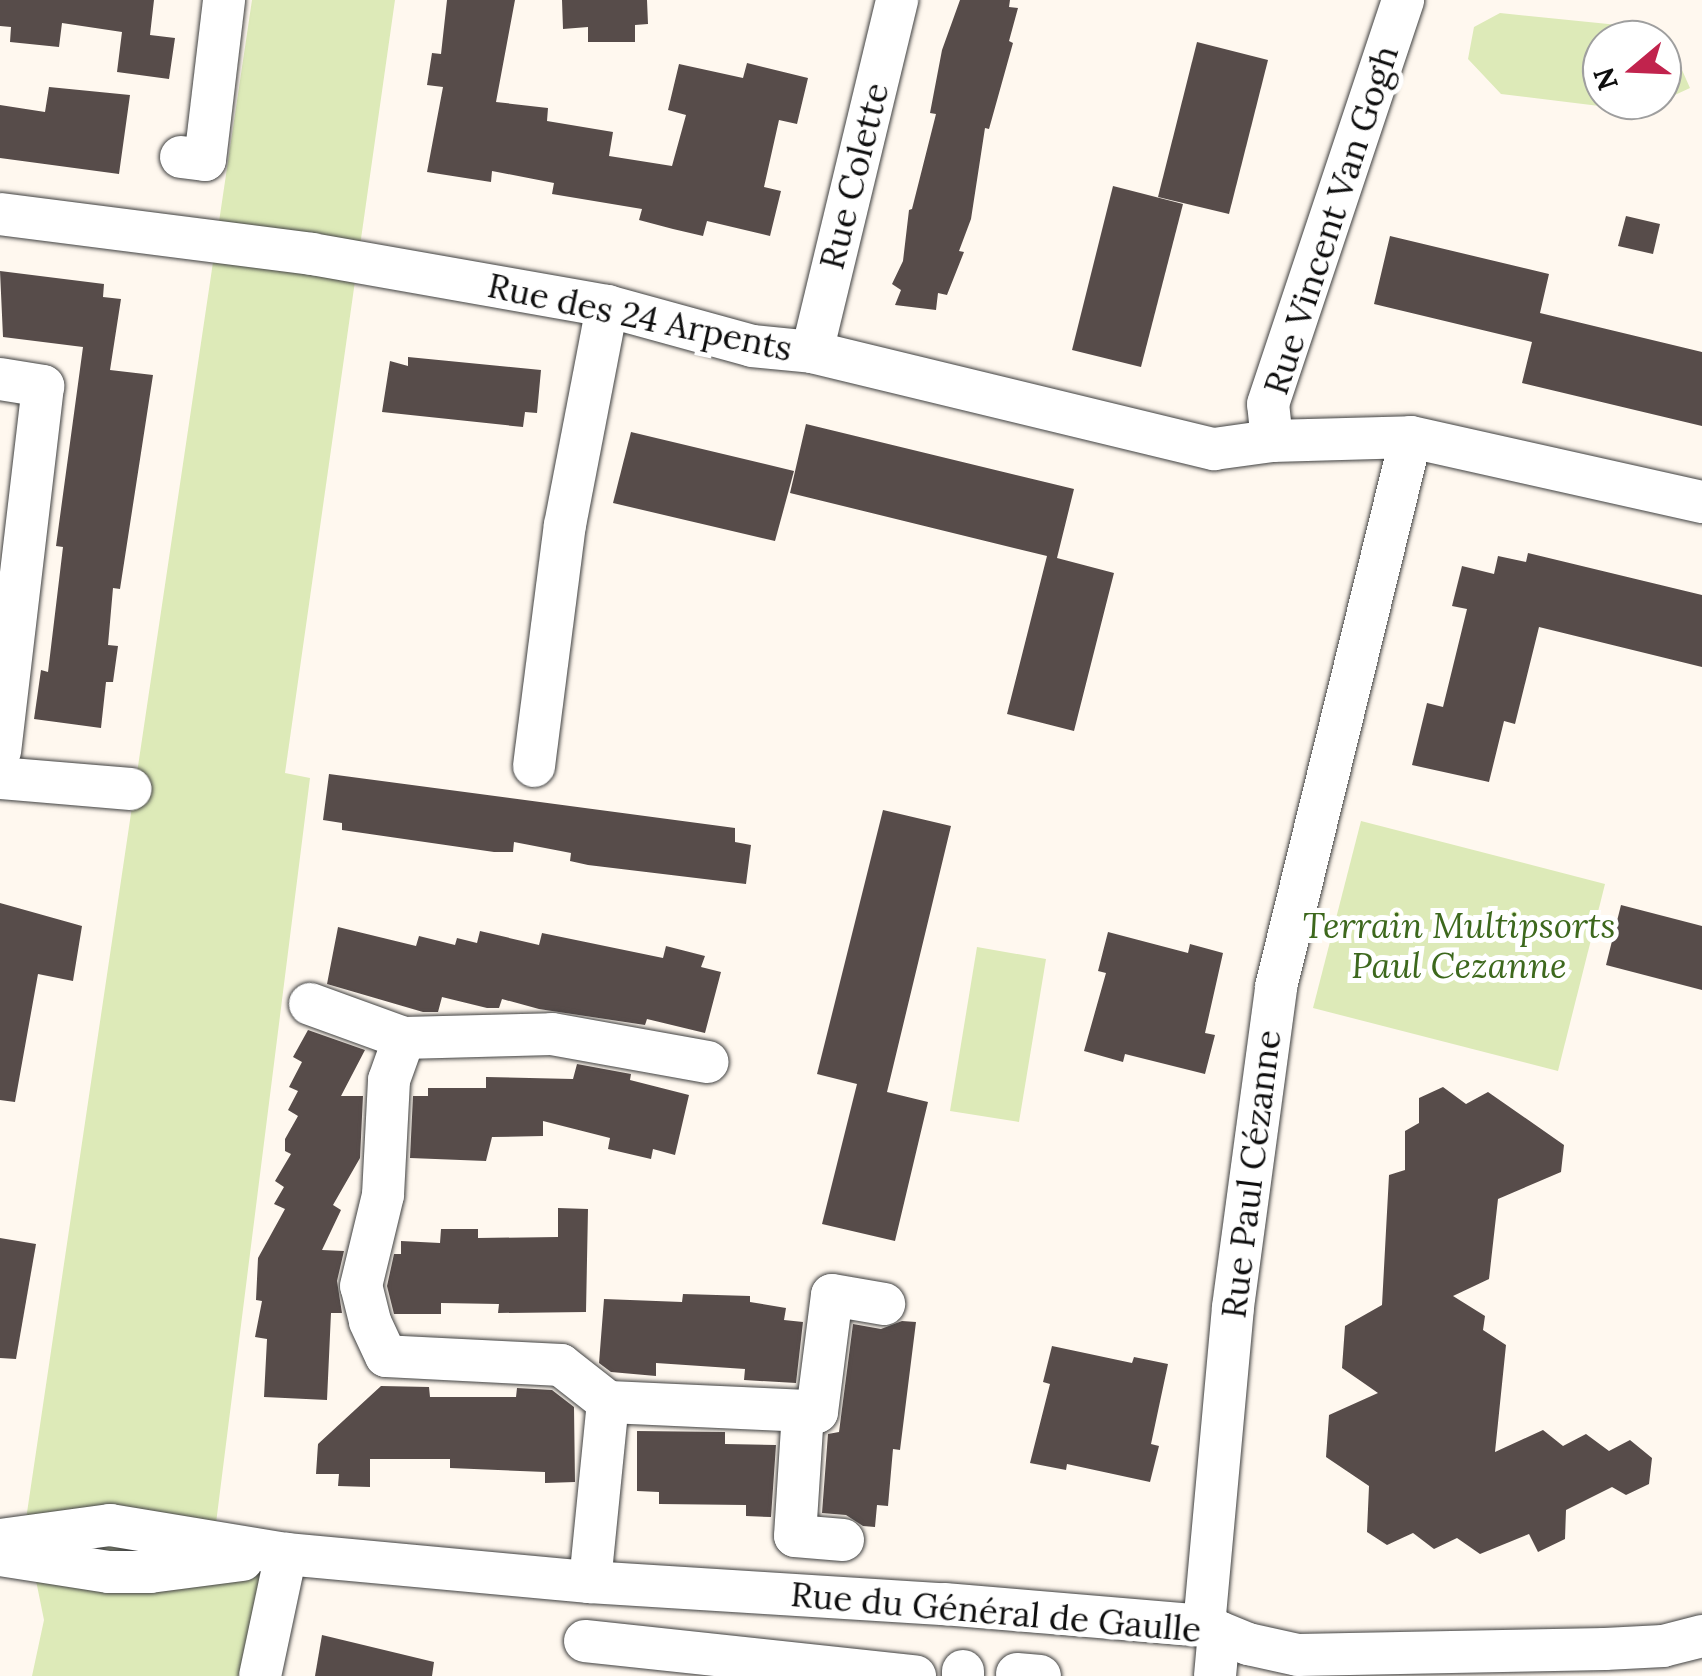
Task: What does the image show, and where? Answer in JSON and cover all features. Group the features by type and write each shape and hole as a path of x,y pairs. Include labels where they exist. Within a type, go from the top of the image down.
{"street":[{"path":"181,157 204,160 224,0"},
{"name":"Rue Colette","path":"812,352 897,0"},
{"name":"Rue Vincent Van Gogh","path":"1272,441 1268,404 1404,0"},
{"name":"Rue des 24 Arpents","path":"0,214 312,254 607,306 752,346 812,352 1214,450 1272,441 1411,437 1702,502"},
{"path":"534,766 565,525 607,306"},
{"path":"0,379 43,386 0,750"},
{"name":"Rue Paul Cézanne","path":"1215,1676 1211,1629 1235,1289 1276,987 1411,437"},
{"path":"0,778 131,789"},
{"path":"310,1004 404,1038 552,1034 707,1062"},
{"path":"404,1038 389,1080 384,1195 362,1286 370,1322 386,1356 561,1365 608,1402 817,1412 832,1295 884,1304"},
{"path":"590,1582 608,1402"},
{"path":"804,1411 795,1536 844,1540"},
{"name":"Rue du Général de Gaulle","path":"0,1540 110,1525 286,1554 590,1582 1211,1629 1298,1654 1624,1648 1663,1646 1702,1636"},
{"name":"Rue du Général de Gaulle","path":"0,1554 82,1571 150,1572 286,1554"},
{"path":"260,1676 286,1554"},
{"path":"696,1665 705,1588"},
{"path":"584,1641 696,1665 915,1676"}],"green space":[{"path":"252,0 395,0 285,773 310,778 211,1563 269,1556 245,1676 32,1676 44,1620 25,1526"},
{"path":"1500,13 1582,21 1582,104 1501,94 1468,59 1474,27"},
{"path":"1682,70 1690,88 1682,92"},
{"name":"Terrain Multipsorts Paul Cezanne","path":"1361,821 1605,884 1558,1071 1313,1008"},
{"path":"977,947 1046,959 1019,1122 950,1111"}],"building":[{"path":"0,0 154,0 150,35 175,38 169,79 117,72 122,32 62,23 59,47 10,42 11,27 0,26"},
{"path":"447,0 515,0 496,102 548,108 547,121 613,132 609,156 672,166 686,115 668,110 679,64 743,78 747,63 808,78 797,124 779,120 764,187 781,191 770,236 707,221 703,236 673,229 639,220 642,209 552,194 554,183 492,171 491,182 427,172 443,87 427,85 432,53 441,54"},
{"path":"562,0 647,0 648,24 635,25 635,42 588,42 588,27 563,29"},
{"path":"960,0 1010,0 1009,7 1018,8 1009,41 1013,43 989,129 985,128 971,219 959,251 964,252 947,295 938,293 936,310 895,305 901,290 892,284 903,261 909,210 936,114 930,113 942,50"},
{"path":"1197,42 1268,60 1229,214 1158,197"},
{"path":"49,87 130,95 119,174 0,158 0,105 45,112"},
{"path":"1113,186 1183,204 1141,367 1072,350"},
{"path":"1626,216 1660,224 1653,254 1618,246"},
{"path":"1390,236 1549,274 1540,313 1702,352 1702,426 1522,383 1532,342 1374,304"},
{"path":"0,271 104,284 103,297 121,299 110,370 153,375 120,589 113,588 108,645 118,646 113,682 106,682 101,728 34,719 41,670 48,672 63,547 56,546 83,347 3,337"},
{"path":"408,357 541,370 537,413 525,412 523,427 382,412 390,361 408,366"},
{"path":"806,424 1074,489 1057,558 1114,573 1074,731 1007,714 1047,556 790,493"},
{"path":"631,432 794,471 775,541 613,503"},
{"path":"1528,553 1702,595 1702,667 1539,627 1515,724 1504,721 1489,782 1412,765 1427,703 1443,707 1467,609 1452,606 1462,566 1494,574 1498,556 1526,562"},
{"path":"329,774 735,828 735,842 751,845 746,884 588,865 570,861 571,853 514,842 513,852 494,852 342,830 342,823 323,820"},
{"path":"883,810 951,826 887,1092 928,1102 895,1241 822,1224 857,1084 817,1074"},
{"path":"0,903 82,926 73,981 38,974 15,1102 0,1100"},
{"path":"1621,905 1702,926 1702,990 1606,965"},
{"path":"338,927 416,946 419,936 455,945 457,938 477,943 480,931 539,945 542,933 663,958 666,946 705,956 701,967 721,972 705,1033 647,1019 645,1025 539,1009 502,999 499,1008 487,1008 442,997 438,1012 423,1012 327,984"},
{"path":"1108,932 1188,953 1190,944 1223,953 1205,1033 1215,1035 1205,1074 1125,1054 1123,1062 1084,1051 1106,973 1098,971"},
{"path":"308,1030 365,1050 341,1096 363,1096 360,1158 333,1205 341,1210 322,1250 344,1251 337,1281 342,1313 331,1313 327,1400 264,1397 267,1339 255,1337 262,1301 256,1300 258,1258 285,1209 274,1204 284,1187 275,1181 291,1154 285,1151 285,1139 298,1116 288,1110 298,1091 289,1087 302,1062 293,1057"},
{"path":"577,1064 631,1074 630,1080 689,1095 675,1155 653,1149 651,1159 608,1149 610,1138 543,1121 543,1136 492,1137 486,1161 410,1158 413,1096 428,1096 428,1088 486,1088 486,1077 573,1079"},
{"path":"1443,1087 1466,1104 1488,1092 1564,1145 1561,1172 1498,1199 1489,1279 1453,1296 1485,1316 1483,1330 1506,1345 1495,1452 1543,1430 1563,1446 1586,1434 1609,1451 1630,1440 1652,1458 1649,1484 1626,1495 1612,1487 1566,1510 1565,1539 1538,1552 1529,1534 1480,1554 1457,1538 1434,1549 1413,1533 1387,1545 1367,1532 1369,1486 1326,1457 1329,1415 1378,1393 1342,1368 1345,1326 1382,1305 1389,1175 1405,1170 1405,1131 1419,1123 1419,1098"},
{"path":"558,1208 588,1209 586,1312 498,1313 499,1304 441,1303 441,1314 394,1314 387,1286 394,1254 401,1254 401,1241 440,1243 441,1229 478,1229 478,1238 558,1237"},
{"path":"0,1238 36,1244 16,1359 0,1358"},
{"path":"683,1294 750,1296 750,1302 786,1308 784,1320 803,1322 796,1383 744,1380 745,1369 656,1363 656,1376 611,1372 599,1363 604,1299 682,1302"},
{"path":"902,1321 916,1322 900,1450 893,1449 888,1506 877,1505 875,1527 863,1526 846,1515 822,1513 828,1434 839,1432 853,1324 881,1329"},
{"path":"1052,1346 1132,1363 1134,1357 1168,1364 1151,1444 1159,1446 1150,1482 1067,1464 1066,1470 1030,1463 1050,1384 1043,1382"},
{"path":"381,1386 429,1387 430,1397 516,1397 517,1388 552,1390 574,1407 575,1482 545,1483 545,1472 450,1468 450,1459 370,1459 370,1487 338,1486 339,1474 316,1474 318,1444"},
{"path":"637,1431 725,1432 725,1444 776,1445 771,1517 746,1516 746,1505 659,1504 659,1492 637,1491"},
{"path":"322,1635 434,1662 432,1676 315,1676"}]}
